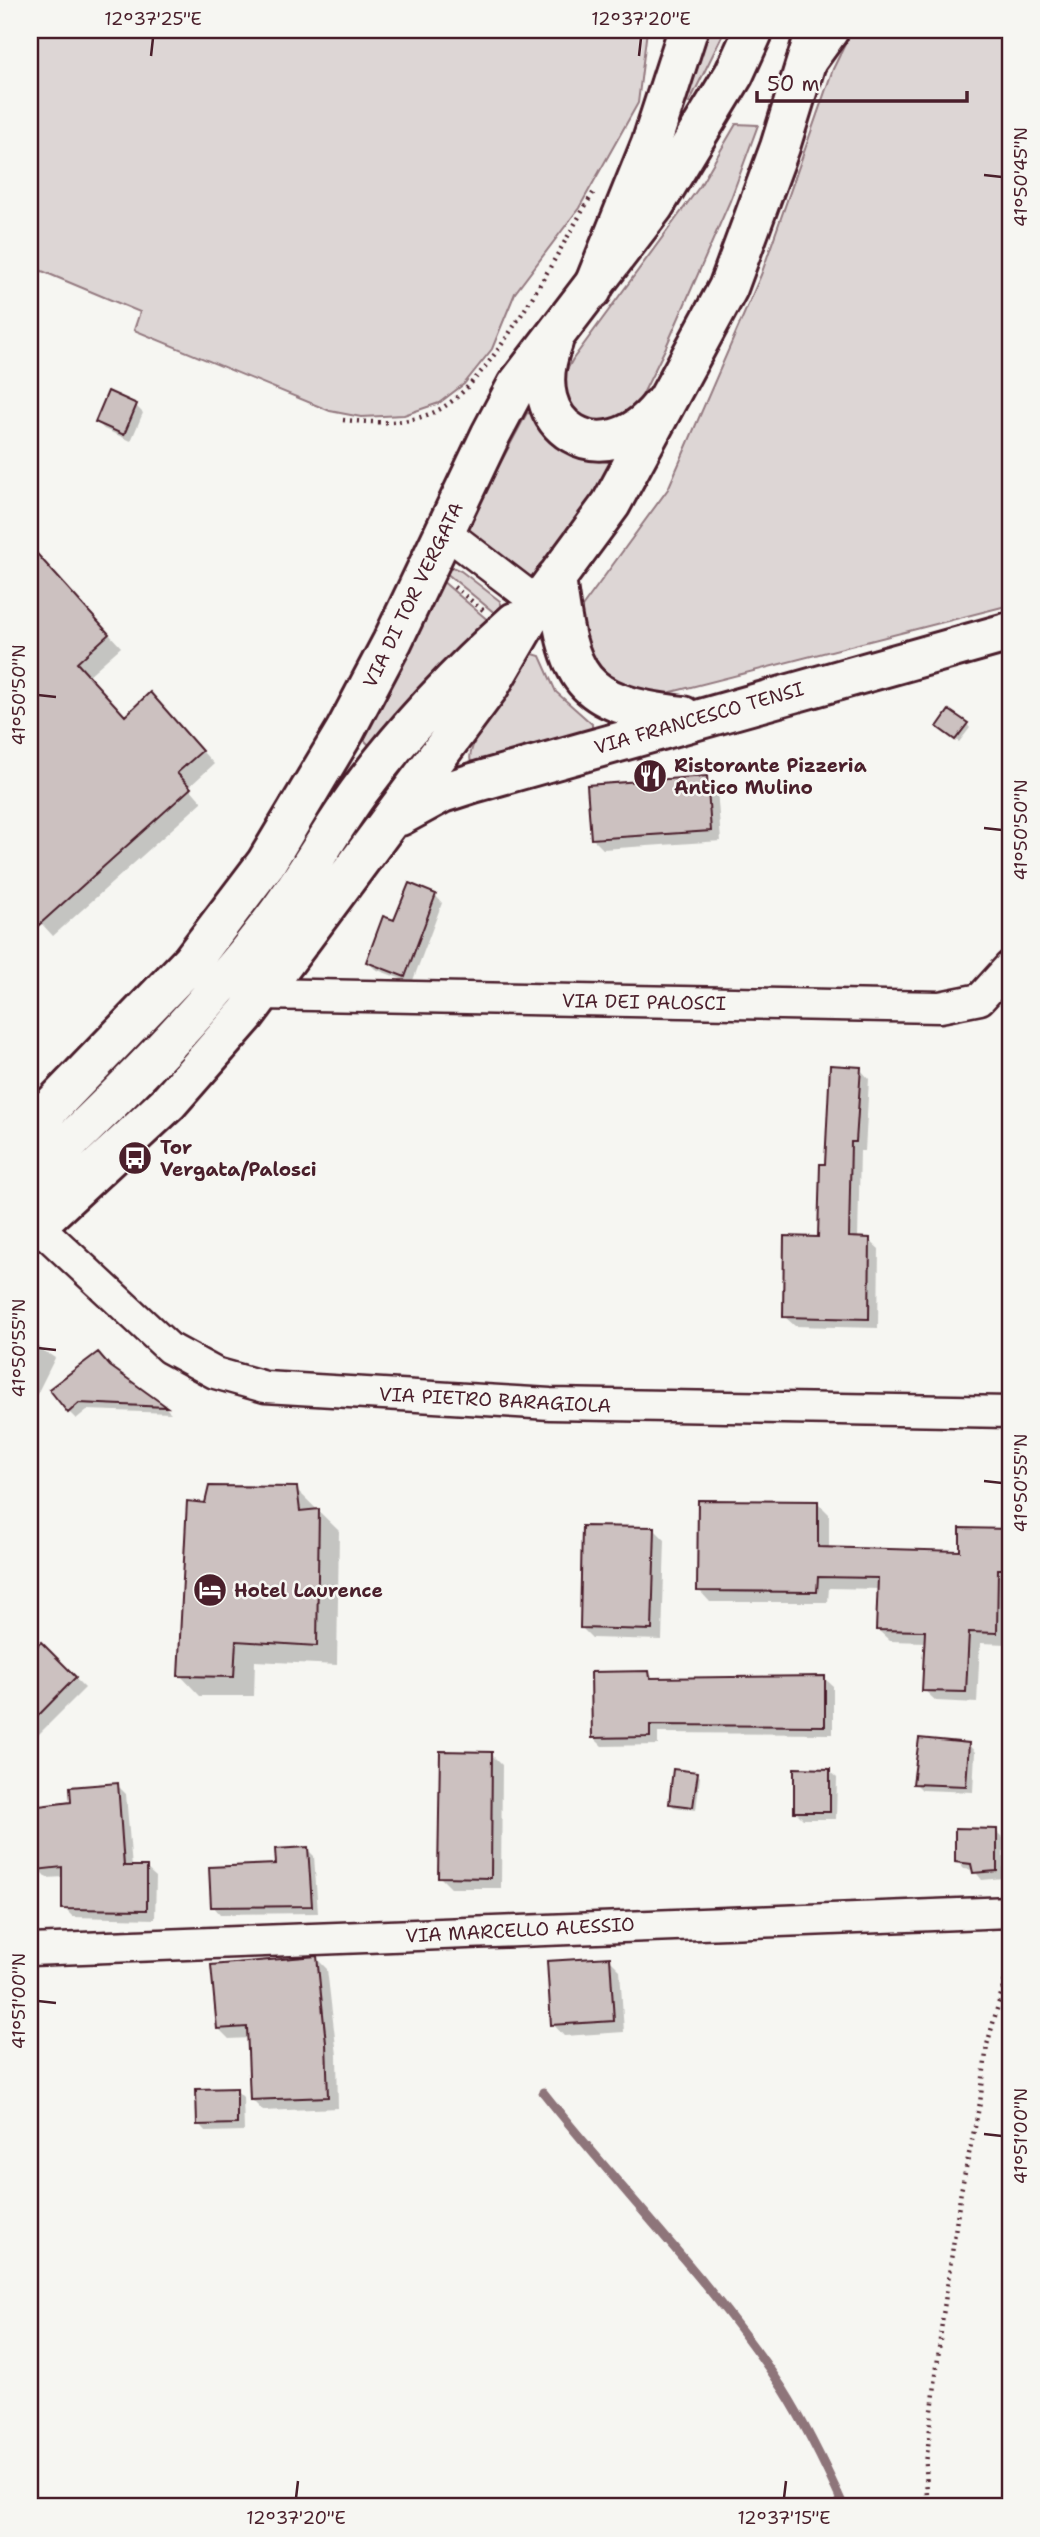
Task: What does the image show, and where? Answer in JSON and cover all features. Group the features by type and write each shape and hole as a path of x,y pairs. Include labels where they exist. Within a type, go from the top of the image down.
{"main road":[{"path":"592,290 651,144 688,30"},
{"name":"VIA DI TOR VERGATA","path":"30,1129 184,970 253,883 345,731 513,393 566,319 592,290 654,206 734,74 754,30"},
{"path":"33,1228 183,1087 262,994 489,687 547,591 622,488 728,288 817,39"},
{"path":"566,319 548,354 543,382 553,415 573,432 602,441 626,436 655,414 677,381"},
{"path":"547,591 577,672 589,687 612,701 632,708 699,718"},
{"path":"30,1180 120,1094 209,999 269,926 356,795 401,738 470,662 547,591"},
{"name":"VIA FRANCESCO TENSI","path":"394,819 457,788 1010,632"}],"street":[{"path":"444,531 547,591"},
{"name":"VIA DEI PALOSCI","path":"262,994 940,1007 979,999 1010,966"},
{"name":"VIA PIETRO BARAGIOLA","path":"33,1228 169,1348 199,1366 265,1387 376,1395 651,1407 1010,1412"},
{"name":"VIA MARCELLO ALESSIO","path":"30,1950 1010,1912"}],"path":[{"path":"343,421 392,425 441,408 468,385 498,350 597,186"},
{"path":"453,586 493,618"},
{"path":"923,2507 927,2500 926,2464 942,2322 961,2191 980,2104 987,2045 1010,1962"}],"shaded area":[{"path":"30,30 647,30 638,103 579,208 515,293 492,349 464,384 439,403 404,415 361,417 330,411 134,330 140,312 30,266"},
{"path":"706,30 725,30 689,103 686,102"},
{"path":"852,30 1010,30 1010,605 652,697 591,672 579,636 582,607 668,489 761,275 833,69"},
{"path":"736,124 758,125 730,201 666,347 636,408 626,419 588,425 565,405 564,375 700,186"},
{"path":"527,413 534,414 564,449 585,458 614,463 613,473 537,572 529,578 464,531"},
{"path":"450,566 461,571 500,601 502,607 497,615 445,572"},
{"path":"441,580 490,622 373,745 369,745 364,740 366,733"},
{"path":"529,655 540,656 556,692 592,724 592,730 471,762 471,753 483,725"}],"building":[{"path":"108,391 137,404 124,435 95,422"},
{"path":"30,546 109,634 77,663 125,716 150,692 202,751 177,773 191,788 30,933"},
{"path":"949,710 968,723 955,740 937,727"},
{"path":"707,776 711,831 591,839 587,785"},
{"path":"409,883 436,894 405,977 366,962 383,916 394,920"},
{"path":"830,1065 861,1067 856,1142 851,1142 849,1237 870,1238 869,1319 783,1317 784,1236 818,1237 820,1164 825,1164"},
{"path":"98,1352 110,1366 167,1407 79,1403 68,1413 49,1389"},
{"name":"Hotel Laurence","path":"209,1486 297,1487 300,1511 319,1509 317,1646 236,1641 234,1677 178,1676 187,1501 205,1503"},
{"path":"698,1500 818,1501 818,1547 960,1551 960,1528 1010,1529 1010,1569 998,1569 997,1633 969,1632 966,1692 922,1691 925,1631 876,1630 878,1578 818,1577 817,1592 697,1591"},
{"path":"582,1526 655,1527 652,1630 580,1628"},
{"path":"41,1642 76,1677 30,1724 30,1653"},
{"path":"649,1671 650,1678 825,1676 825,1726 650,1725 650,1737 592,1738 591,1672"},
{"path":"919,1738 969,1743 966,1786 913,1784"},
{"path":"440,1751 492,1752 491,1878 438,1877"},
{"path":"794,1768 830,1769 830,1812 794,1812"},
{"path":"673,1769 698,1772 693,1807 669,1804"},
{"path":"118,1783 124,1866 147,1866 147,1910 62,1909 62,1867 36,1870 30,1807 71,1802 70,1787"},
{"path":"955,1828 997,1829 997,1871 973,1873 971,1864 955,1862"},
{"path":"308,1847 312,1906 211,1907 209,1867 276,1864 275,1849"},
{"path":"317,1956 326,2043 328,2097 250,2100 247,2027 217,2029 211,1965"},
{"path":"610,1957 614,2021 551,2025 547,1961"},
{"path":"237,2088 237,2124 197,2125 196,2089"}],"waterway":[{"path":"543,2092 697,2275 756,2350 800,2418 844,2507"}],"place":[{"name":"Ristorante Pizzeria Antico Mulino","path":"650,776"},
{"name":"Tor Vergata/Palosci","path":"135,1158"},
{"name":"Hotel Laurence","path":"210,1590"}]}
